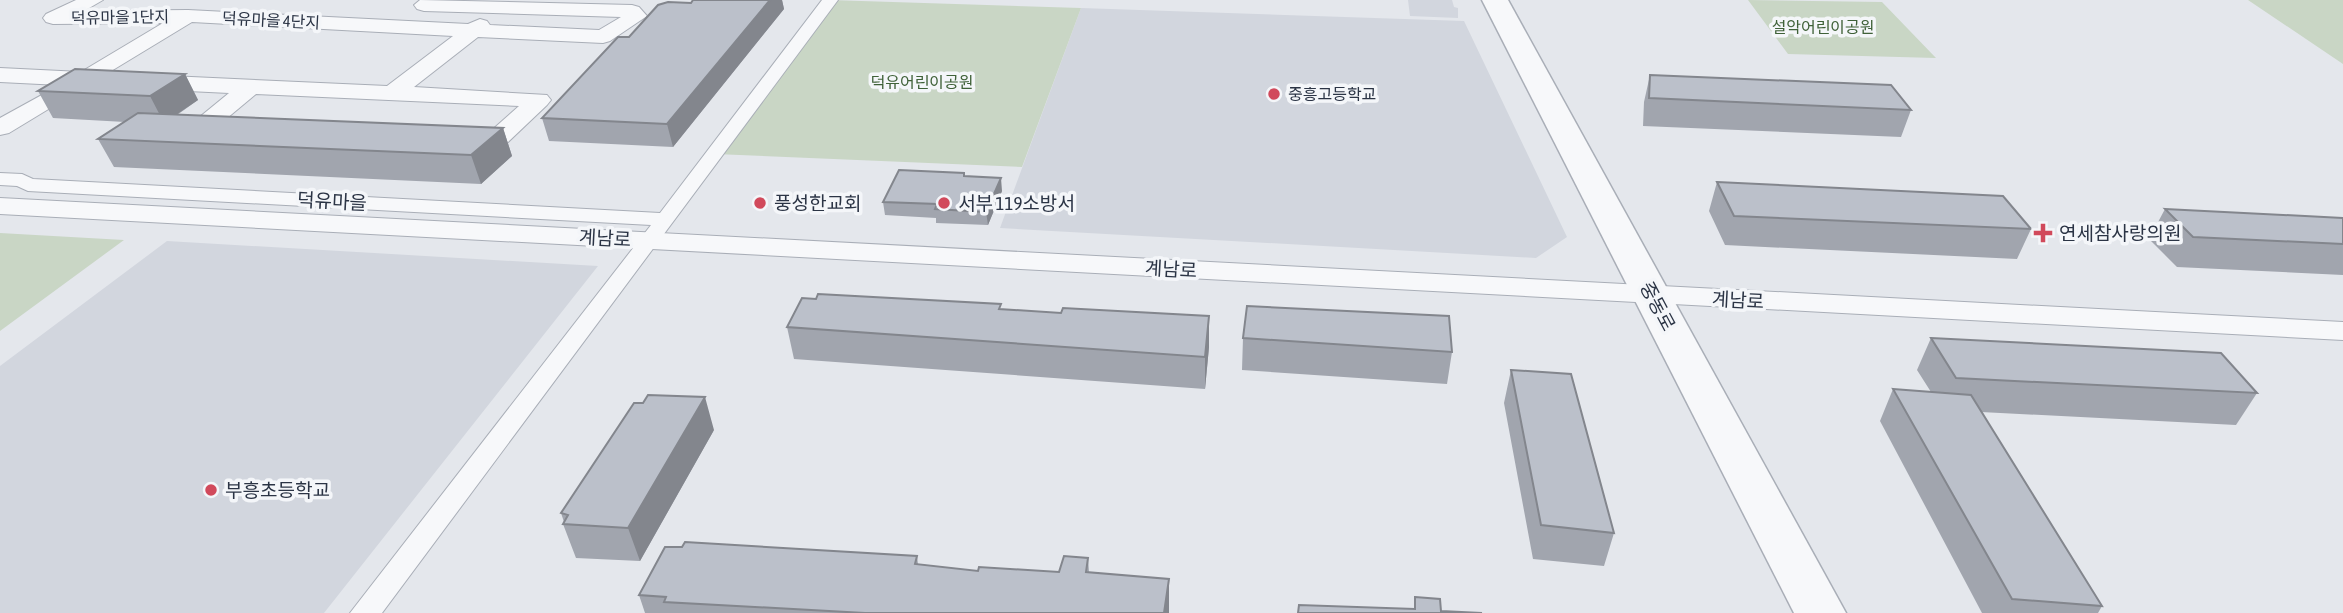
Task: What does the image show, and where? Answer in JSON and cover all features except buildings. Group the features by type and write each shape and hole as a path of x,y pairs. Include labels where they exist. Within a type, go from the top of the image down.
{"street":[{"name":"덕유마을 1단지","path":"93,0 54,18 188,16"},
{"path":"0,128 188,16 230,0"},
{"path":"365,613 830,0"},
{"name":"중동로","path":"1495,0 1820,613"},
{"path":"393,93 476,29 505,3"},
{"name":"덕유마을 4단지","path":"188,16 603,37 636,16 632,11 505,3 424,5"},
{"path":"0,75 539,100 498,138 442,136"},
{"path":"0,90 29,76"},
{"path":"251,86 205,125 260,128"},
{"name":"덕유마을","path":"0,178 22,180 28,185 658,230"},
{"name":"계남로","path":"0,206 658,230 1652,296 2343,331"}],"shaded area":[{"path":"1408,0 1452,0 1454,7 1458,8 1458,18 1410,16"},
{"name":"중흥고등학교","path":"1081,8 1464,21 1567,237 1536,258 1000,228"},
{"name":"부흥초등학교","path":"167,241 598,266 324,613 0,613 0,366"}],"green space":[{"name":"덕유어린이공원","path":"830,0 1081,8 1022,167 715,154"},
{"name":"설악어린이공원","path":"1748,0 1882,2 1936,58 1788,54"},
{"path":"2248,0 2343,0 2343,64"},
{"path":"0,233 124,240 0,331"}],"place":[{"name":"중흥고등학교","path":"1274,94"},
{"name":"풍성한교회","path":"760,203"},
{"name":"서부 119소방서","path":"944,203"},
{"name":"연세참사랑의원","path":"2043,233"},
{"name":"부흥초등학교","path":"211,490"}]}
